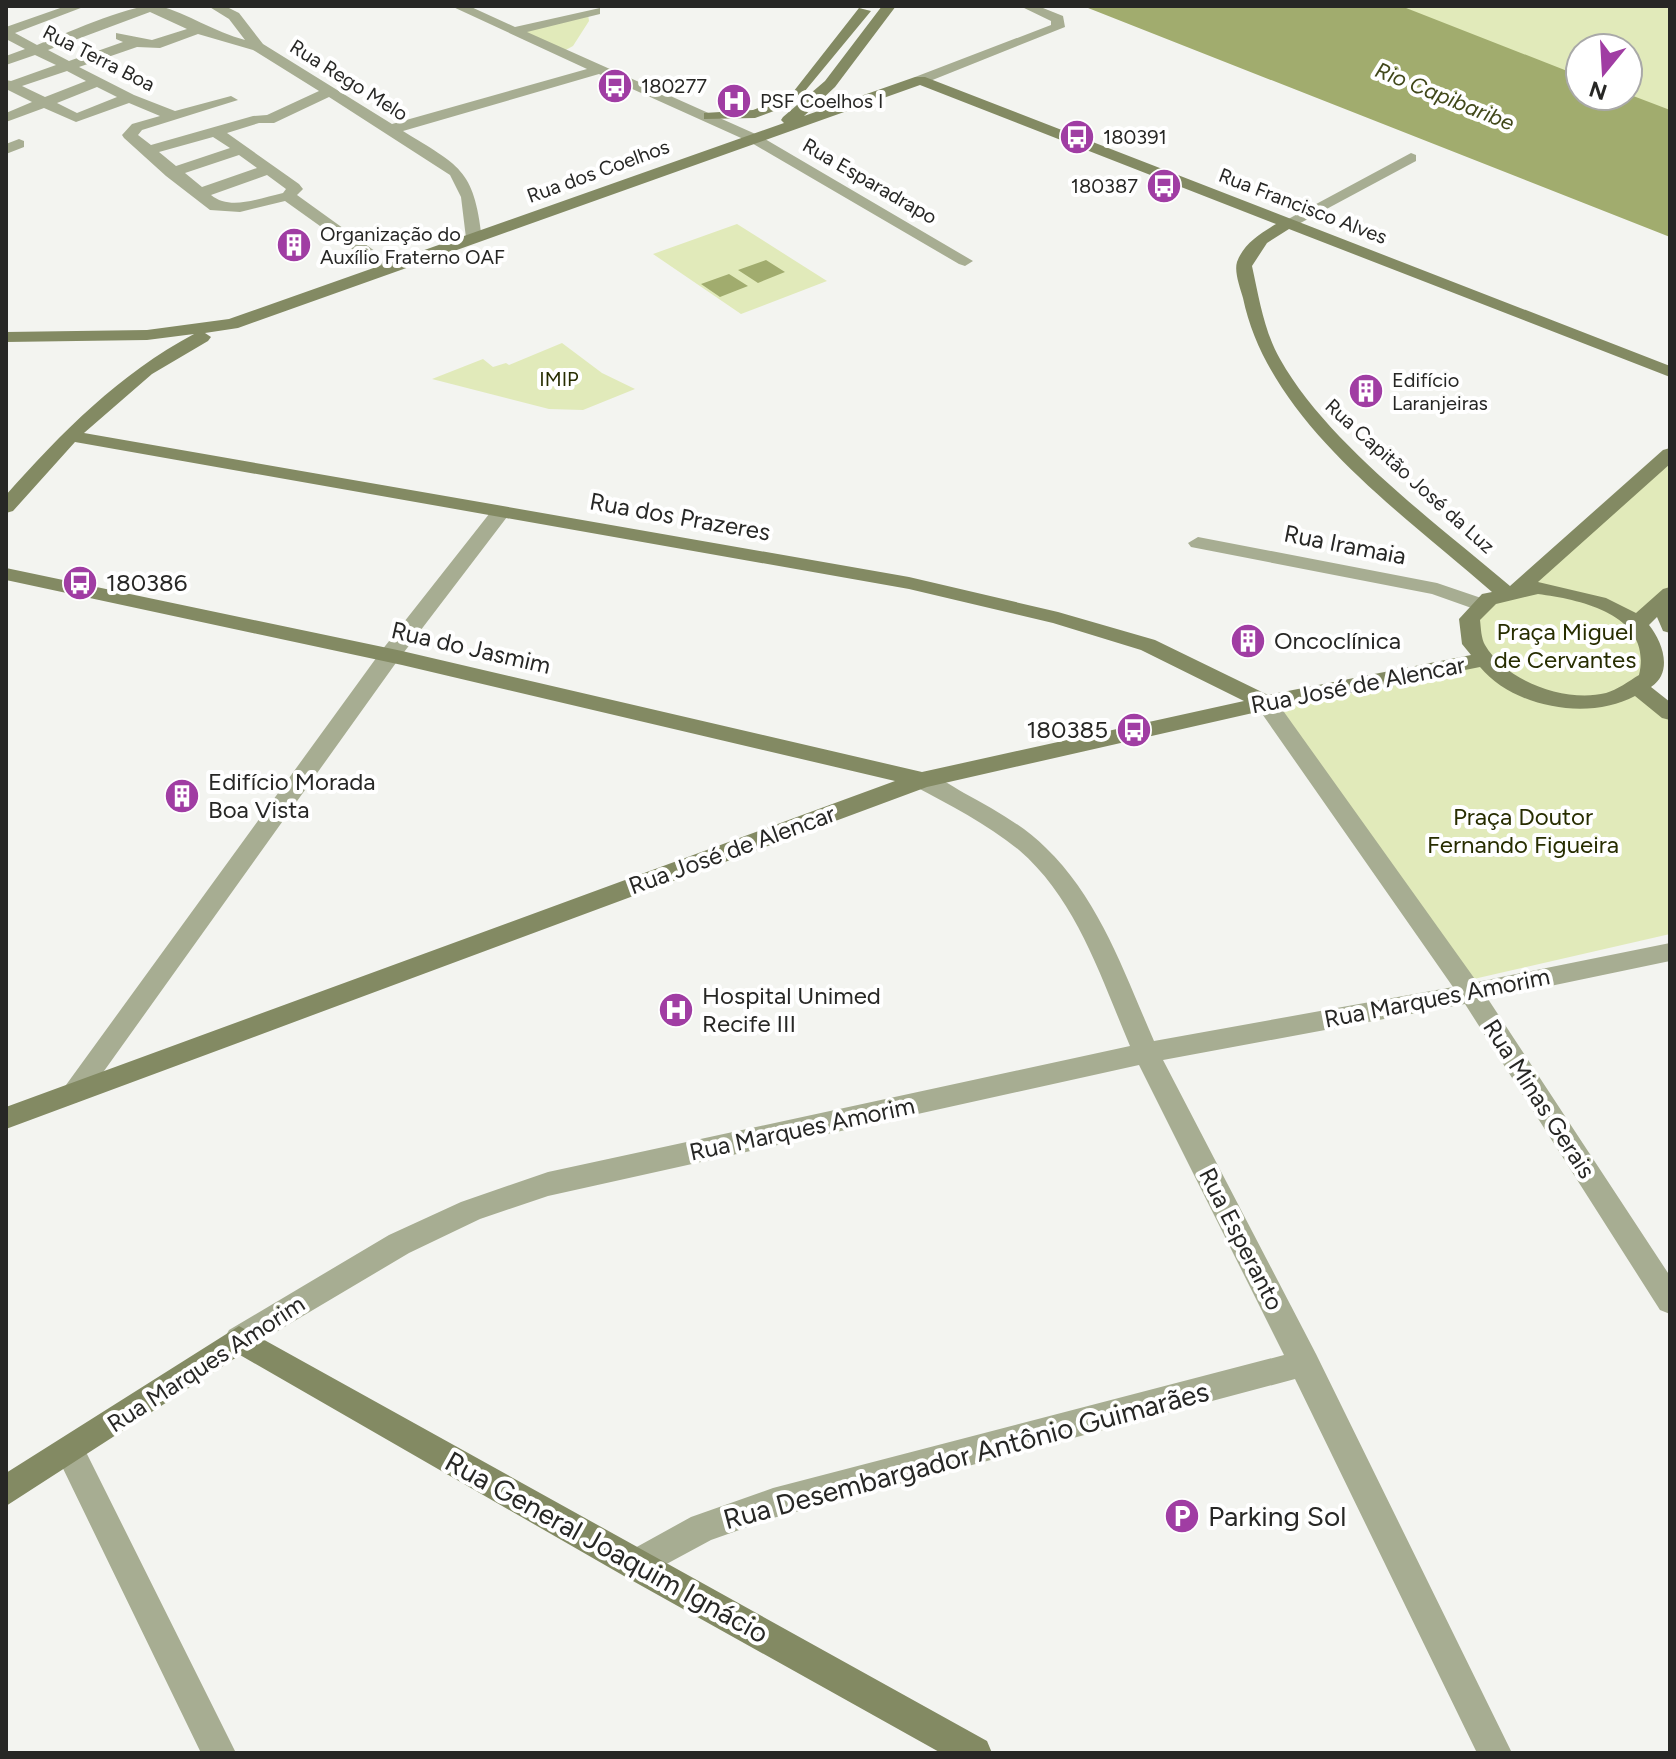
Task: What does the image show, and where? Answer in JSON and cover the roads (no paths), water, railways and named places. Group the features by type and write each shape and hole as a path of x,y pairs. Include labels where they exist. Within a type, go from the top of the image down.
{"street":[{"path":"23,6 97,28 140,45"},
{"path":"6,33 79,6"},
{"path":"6,61 150,6"},
{"name":"Rua Rego Melo","path":"150,6 199,29 258,47 392,129 461,176 468,189 474,238"},
{"path":"215,6 234,16 258,47"},
{"name":"Rua Esparadrapo","path":"458,6 514,31 578,44 603,69 755,139 965,261"},
{"path":"755,139 759,127 790,100 869,6"},
{"name":"Rua dos Coelhos","path":"6,337 147,335 232,324 920,80 1058,27 1058,19 1027,6"},
{"path":"755,139 797,115 832,81 888,7"},
{"path":"514,31 596,9"},
{"path":"578,44 596,9"},
{"path":"8,85 199,29"},
{"name":"Rua Terra Boa","path":"6,33 129,98 174,116"},
{"path":"392,129 603,69"},
{"name":"Rua Francisco Alves","path":"920,80 1670,372"},
{"path":"6,118 99,81"},
{"path":"832,81 829,87 838,94 948,92"},
{"path":"8,85 76,118 129,98"},
{"path":"217,92 258,119"},
{"path":"147,151 258,119 275,118 328,92"},
{"path":"216,132 295,189 288,196 240,207 216,207 171,173 130,133 174,116 231,100"},
{"path":"709,116 755,114 790,100"},
{"path":"171,173 240,150"},
{"name":"Rua Capitão José da Luz","path":"1411,158 1287,224 1261,240 1250,252 1244,266 1258,330 1271,359 1305,411 1367,472 1511,591"},
{"path":"198,194 270,169"},
{"path":"288,196 389,267"},
{"path":"6,507 70,436 136,375 169,353 232,324"},
{"path":"136,375 155,343 147,335"},
{"name":"Rua dos Prazeres","path":"70,436 909,583 1058,618 1148,645 1266,703"},
{"path":"1511,591 1538,588 1582,594 1622,612 1661,646 1649,679 1639,688 1609,699 1571,701 1519,687 1497,675 1481,660 1471,645 1468,630 1471,617 1480,605 1511,591 1670,454"},
{"path":"75,1092 390,655 500,513"},
{"name":"Rua Iramaia","path":"1198,543 1437,589 1480,605"},
{"name":"Rua do Jasmim","path":"6,574 390,655 922,780"},
{"path":"1637,624 1666,596"},
{"path":"1666,596 1670,626"},
{"name":"Rua José de Alencar","path":"6,1118 922,780 1266,703 1481,660"},
{"path":"1639,688 1670,713"},
{"name":"Rua Minas Gerais","path":"1266,703 1471,993 1670,1301"},
{"name":"Rua Esperanto","path":"922,780 986,816 1039,855 1082,911 1146,1053 1305,1363 1495,1753"},
{"name":"Rua Marques Amorim","path":"6,1491 239,1339 399,1244 471,1210 548,1184 1146,1053 1471,993 1670,952"},
{"name":"Rua General Joaquim Ignácio","path":"239,1339 635,1565 975,1753"},
{"name":"Rua Desembargador Antônio Guimarães","path":"635,1565 702,1528 773,1503 1305,1363"},
{"path":"70,1452 219,1753"}],"water":[{"name":"Rio Capibaribe","path":"1083,6 1401,6 1564,70 1564,112 1644,112 1644,100 1670,110 1670,237"},
{"path":"766,260 785,272 758,283 738,270"},
{"path":"729,274 748,286 720,297 701,284"}],"place":[{"name":"180277","path":"615,86"},
{"name":"PSF Coelhos I","path":"734,101"},
{"name":"180391","path":"1077,137"},
{"name":"180387","path":"1164,186"},
{"name":"Organização do Auxílio Fraterno OAF","path":"294,245"},
{"name":"Edifício Laranjeiras","path":"1366,391"},
{"name":"180386","path":"80,583"},
{"name":"Oncoclínica","path":"1248,641"},
{"name":"180385","path":"1134,730"},
{"name":"Edifício Morada Boa Vista","path":"182,796"},
{"name":"Hospital Unimed Recife III","path":"676,1010"},
{"name":"Parking Sol","path":"1182,1516"}],"park label":[{"name":"IMIP","path":"559,379"},
{"name":"Praça Miguel de Cervantes","path":"1565,646"},
{"name":"Praça Doutor Fernando Figueira","path":"1523,831"}]}
